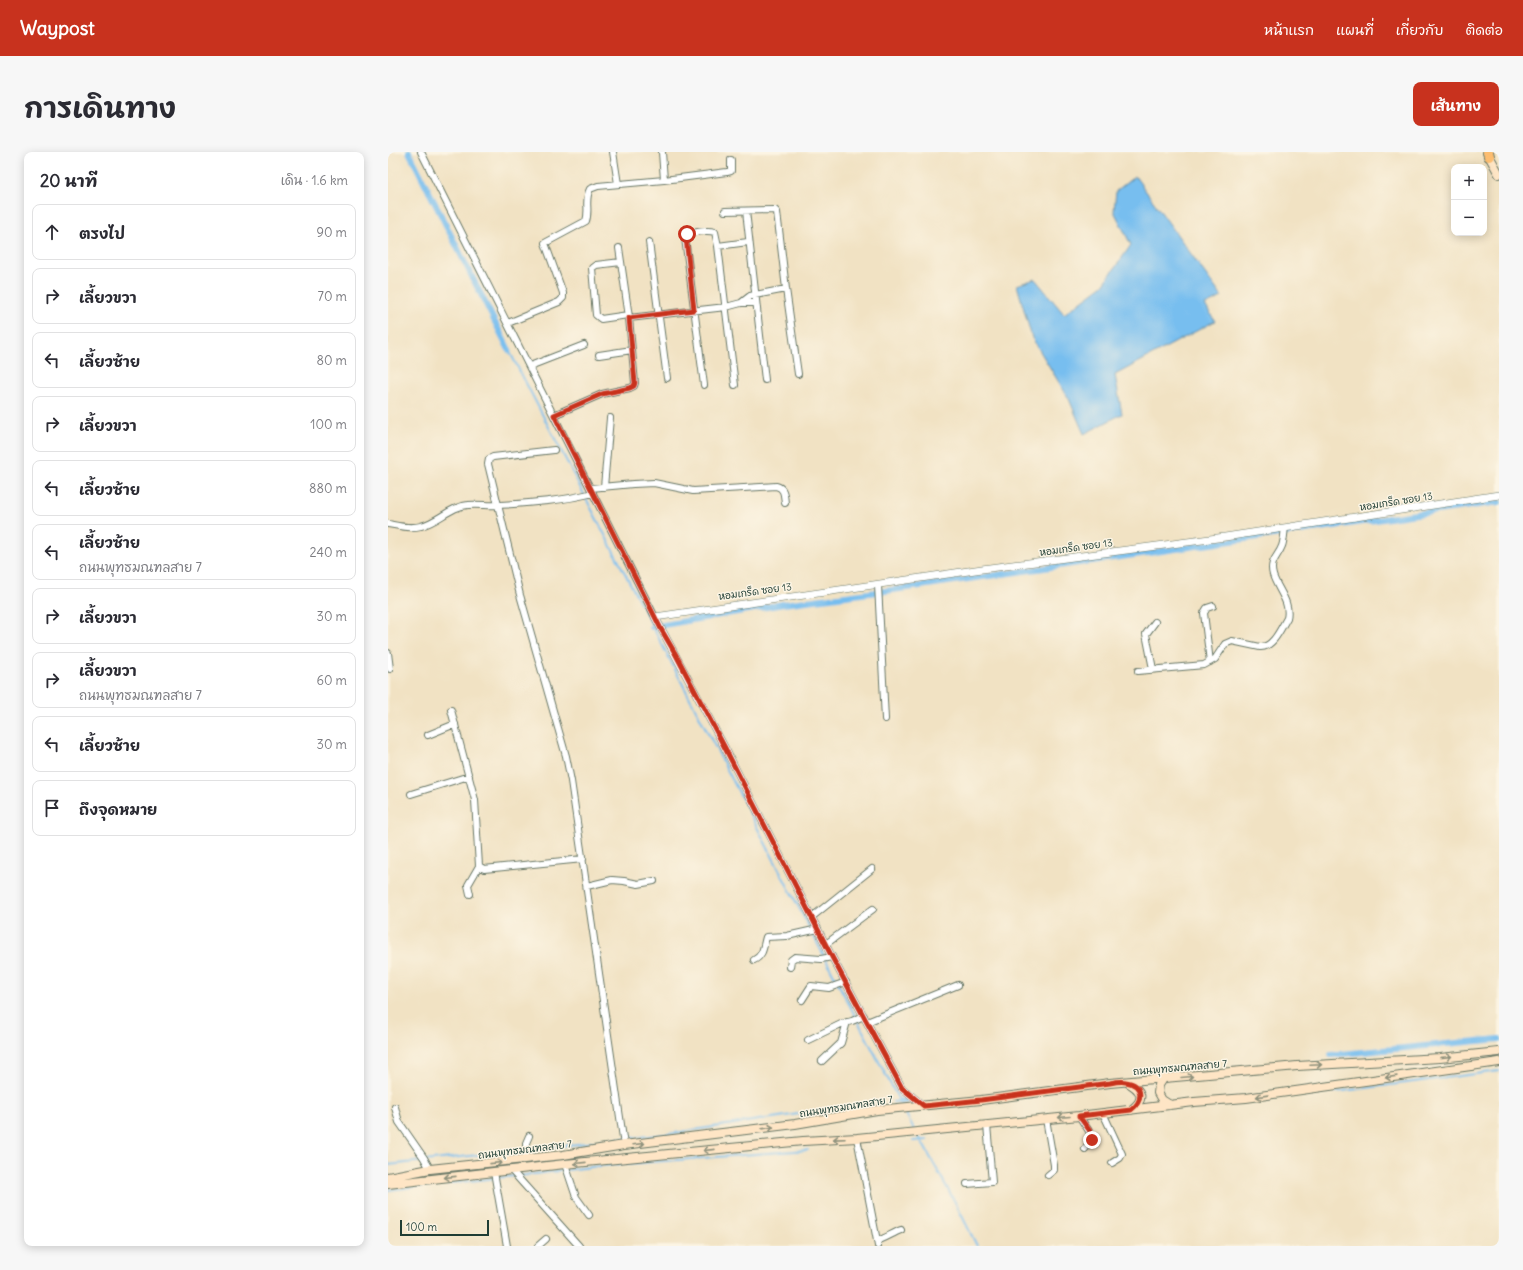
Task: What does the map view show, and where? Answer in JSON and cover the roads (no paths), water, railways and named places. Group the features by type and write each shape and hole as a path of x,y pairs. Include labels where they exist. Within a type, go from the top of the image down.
{"main road":[{"path":"1488,153 1499,174"},
{"name":"ถนนพุทธมณฑลสาย 7","path":"388,1177 427,1164 526,1156 563,1155 624,1141 787,1125 895,1108 981,1100 1126,1082 1297,1066 1440,1058 1499,1052"},
{"name":"ถนนพุทธมณฑลสาย 7","path":"388,1184 494,1173 514,1174 565,1165 803,1141 922,1132 1246,1098 1499,1062"},
{"path":"1163,1079 1159,1085 1158,1093 1162,1100 1170,1105"},
{"path":"1126,1082 1136,1087 1140,1092 1140,1100 1131,1110"}],"street":[{"path":"421,152 530,366 590,492 812,917 816,929 826,944 827,958 844,983 902,1088 924,1106"},
{"path":"613,152 618,184"},
{"path":"662,152 664,180"},
{"path":"508,323 560,302 563,298 563,293 545,243 586,221 588,215 586,201 590,189 598,186 727,172 732,169 731,160"},
{"path":"725,211 774,210 778,212 786,289 798,374"},
{"path":"746,211 748,242 765,380"},
{"path":"704,385 686,238 687,234 690,233 711,231 715,232 718,246 735,385"},
{"path":"649,242 667,378"},
{"path":"718,246 748,242"},
{"path":"554,415 602,394 634,386 635,383 629,316 619,248"},
{"path":"621,262 596,265 592,268 596,315 601,319 659,315 726,307 741,303 756,304"},
{"path":"741,303 755,294 786,289"},
{"path":"530,366 584,345"},
{"path":"599,355 632,350"},
{"path":"604,487 610,418"},
{"path":"554,450 499,455 489,459 488,464 520,595 566,756 583,859 624,1141"},
{"path":"388,524 406,527 421,526 431,523 459,507 468,505 498,505 577,497 604,487 633,484 654,483 693,491 776,486 781,487 784,490 786,504"},
{"name":"หอมเกร็ด ซอย 13","path":"658,623 788,596 878,590 982,569 1284,532 1499,495"},
{"path":"1138,671 1192,666 1210,662 1218,656 1228,642 1232,641 1260,647 1267,646 1287,618 1287,605 1273,574 1272,561 1282,547 1284,532"},
{"path":"878,590 885,720"},
{"path":"1210,662 1204,613 1207,608 1213,606"},
{"path":"1153,669 1146,634 1155,622"},
{"path":"388,653 390,669"},
{"path":"451,710 475,800 479,866 468,885 470,894"},
{"path":"428,735 455,724"},
{"path":"411,794 468,776"},
{"path":"479,866 484,869 583,859"},
{"path":"812,917 872,869"},
{"path":"587,886 612,880 624,880 638,884 654,881"},
{"path":"826,944 873,909"},
{"path":"754,960 762,955 766,937 787,936 816,929"},
{"path":"790,967 792,960 795,957 827,958"},
{"path":"802,1000 810,987 829,988 844,983"},
{"path":"808,1040 841,1024 864,1019 958,985"},
{"path":"822,1061 841,1043 850,1022"},
{"path":"395,1107 397,1118 402,1127 427,1164"},
{"path":"1103,1113 1122,1154 1120,1158 1112,1163"},
{"path":"1079,1116 1092,1136 1092,1140 1085,1149"},
{"path":"1046,1119 1054,1165 1054,1170 1048,1175"},
{"path":"967,1184 992,1182 987,1125"},
{"path":"526,1156 526,1143 529,1136"},
{"path":"857,1138 878,1243 901,1230"},
{"path":"565,1165 576,1197 589,1215"},
{"path":"494,1173 507,1246"},
{"path":"514,1174 579,1246"},
{"path":"538,1246 546,1239"}],"water":[{"path":"1135,176 1222,297 1205,305 1215,321 1115,375 1122,414 1084,434 1069,399 1032,338 1017,285 1035,279 1064,314 1103,285 1131,245 1114,211 1116,191"}],"waterway":[{"path":"409,152 509,350"},
{"path":"502,337 810,929"},
{"path":"652,627 783,604 893,590 1499,502"},
{"path":"812,933 902,1106"},
{"path":"1331,1055 1499,1039"},
{"path":"1335,1092 1499,1071"},
{"path":"893,1102 900,1101"},
{"path":"900,1101 906,1101"},
{"path":"904,1110 915,1131"},
{"path":"388,1165 668,1134 805,1113"},
{"path":"918,1135 977,1246"},
{"path":"913,1141 927,1140"},
{"path":"518,1176 599,1166 808,1150"},
{"path":"388,1190 514,1176"}]}
